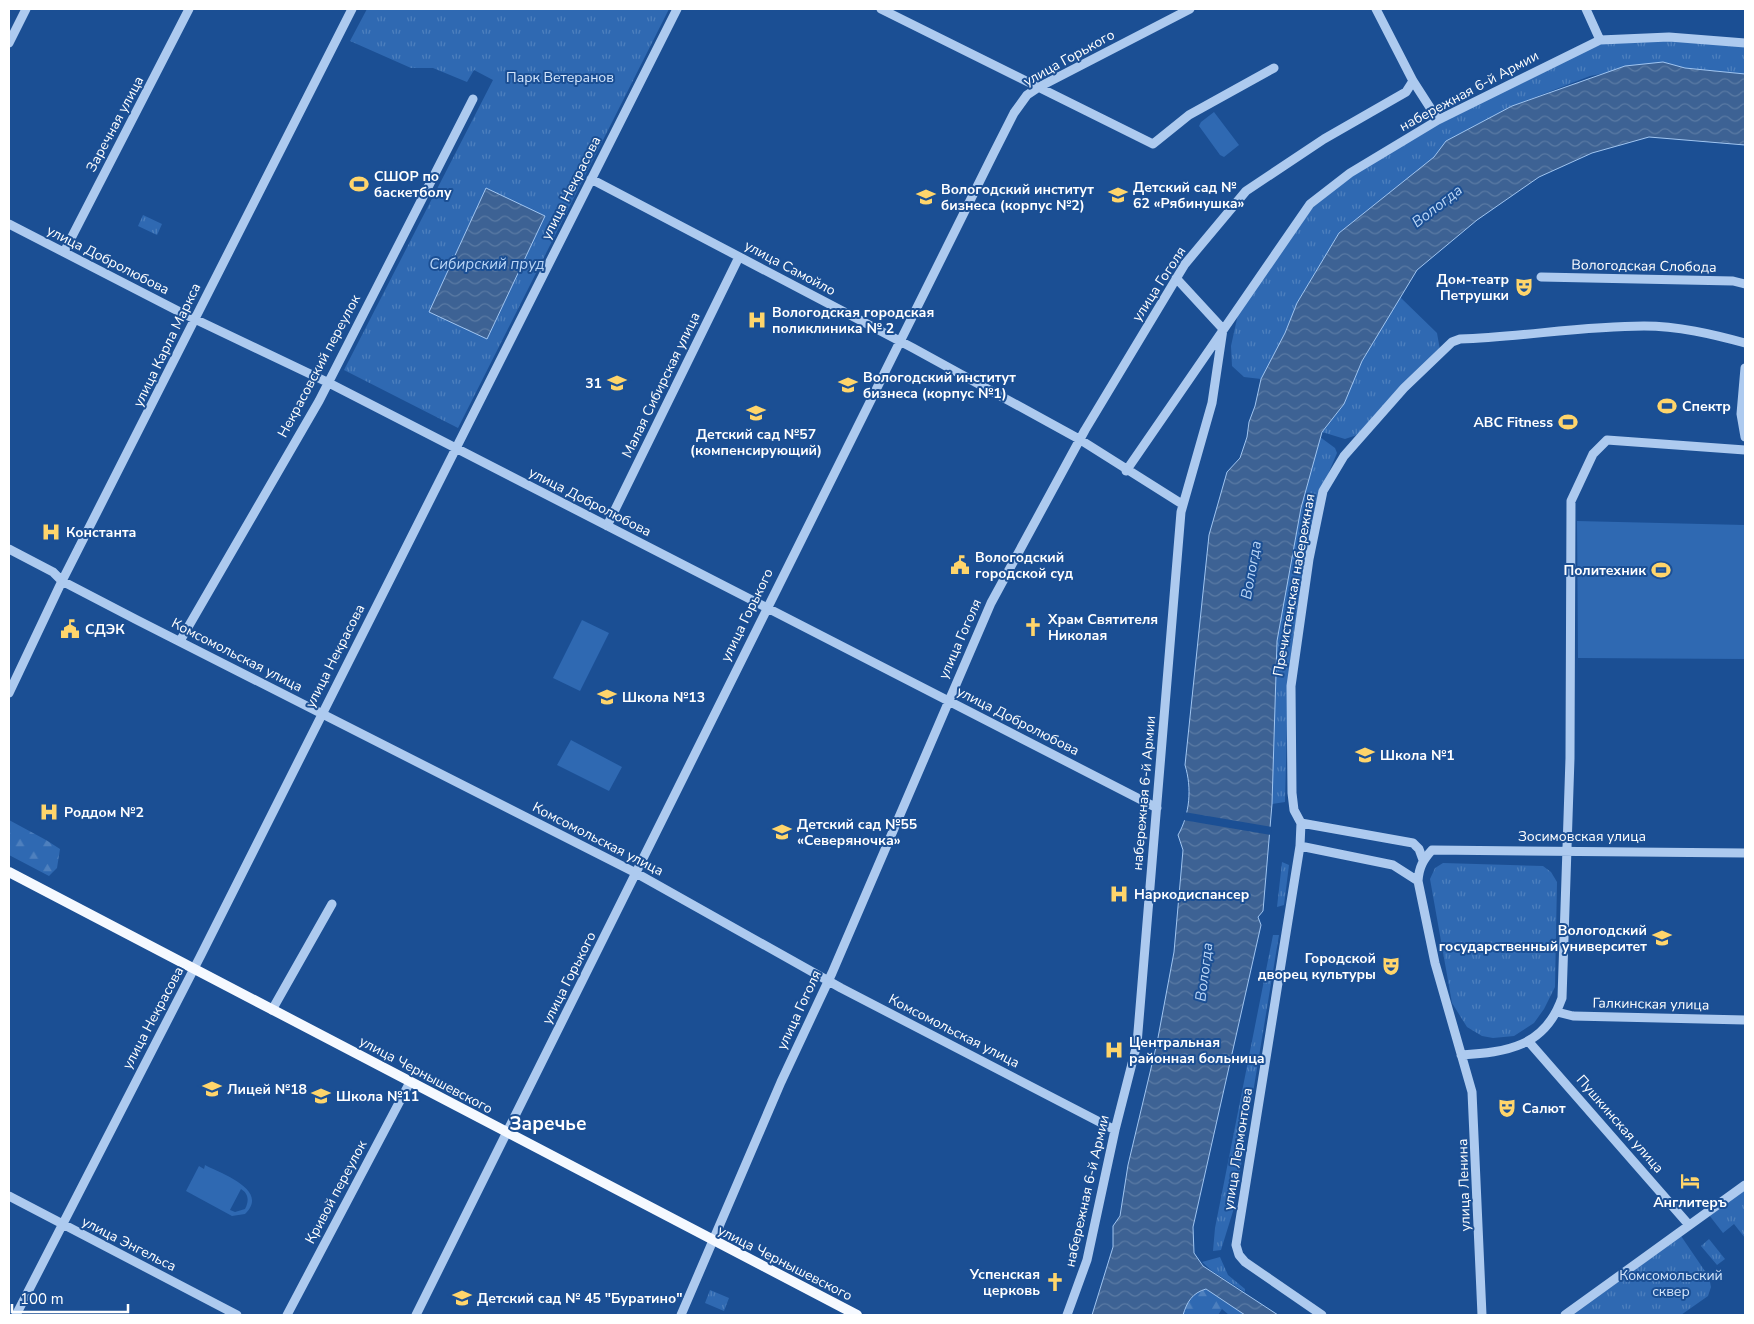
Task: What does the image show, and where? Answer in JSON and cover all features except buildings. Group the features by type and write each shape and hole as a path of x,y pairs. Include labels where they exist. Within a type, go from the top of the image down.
{"main road":[{"name":"улица Чернышевского","path":"9,872 714,1242 857,1315"}],"street":[{"path":"9,43 26,9"},
{"name":"Заречная улица","path":"64,252 189,9"},
{"name":"улица Карла Маркса","path":"9,693 62,581 352,9"},
{"name":"улица Некрасова","path":"16,1315 61,1224 194,969 454,448 677,9"},
{"path":"881,9 1153,144 1189,115 1274,68"},
{"name":"улица Горького","path":"416,1315 636,873 766,606 1014,113 1027,95 1039,87 1190,9"},
{"path":"1376,9 1413,81 1438,120"},
{"path":"1586,9 1600,40"},
{"name":"набережная 6-й Армии","path":"1126,471 1222,328 1310,204 1350,173 1438,120 1600,40 1669,37 1745,42"},
{"name":"улица Гоголя","path":"681,1315 991,603 1079,439 1176,278 1246,191 1324,139 1406,92 1413,81"},
{"name":"Некрасовский переулок","path":"180,641 315,409 327,382 473,99"},
{"name":"улица Самойло","path":"591,179 899,341 1079,439 1126,471 1182,504"},
{"name":"улица Добролюбова","path":"9,224 196,319 327,382 1158,808"},
{"name":"Малая Сибирская улица","path":"607,526 739,257"},
{"name":"Вологодская Слобода","path":"1541,277 1733,281 1745,284"},
{"path":"1176,278 1222,328"},
{"name":"Пречистенская набережная","path":"1300,846 1301,823 1294,810 1292,793 1291,686 1296,639 1319,503 1335,467 1404,388 1444,348 1460,339 1644,326 1681,329 1745,343"},
{"name":"набережная 6-й Армии","path":"1067,1315 1088,1260 1137,1044 1182,504 1212,404 1222,328"},
{"path":"1745,368 1742,414 1745,436"},
{"path":"1461,1055 1503,1051 1529,1042 1557,1012 1563,989 1572,664 1571,501 1594,454 1607,440 1745,450"},
{"name":"Комсомольская улица","path":"9,550 53,572 62,581 636,873 828,980 1116,1130"},
{"path":"1301,823 1413,843 1419,849 1423,860"},
{"path":"1300,846 1393,865 1418,881"},
{"name":"улица Лермонтова","path":"1300,846 1236,1245 1241,1259 1260,1274 1322,1315"},
{"name":"Зосимовская улица","path":"1423,860 1432,850 1568,849 1745,852"},
{"name":"улица Ленина","path":"1423,860 1419,870 1418,881 1435,963 1472,1092 1482,1315"},
{"path":"272,1010 332,904"},
{"name":"Галкинская улица","path":"1557,1012 1573,1016 1745,1020"},
{"name":"Пушкинская улица","path":"1529,1042 1689,1225"},
{"name":"Кривой переулок","path":"287,1315 410,1082"},
{"path":"1565,1315 1745,1185"},
{"name":"улица Энгельса","path":"9,1196 237,1315"}],"green space":[{"name":"Парк Ветеранов","path":"367,9 669,9 458,428 344,370 493,80 474,70 467,82 433,68 411,68 350,41"},
{"path":"1669,40 1745,46 1745,74 1685,68 1663,62 1590,76 1512,106 1446,141 1434,157 1339,233 1297,303 1285,333 1261,379 1244,377 1232,366 1231,346 1238,314 1313,207 1352,176 1439,122 1601,43"},
{"path":"1214,112 1239,145 1224,157 1220,155 1199,126 1201,122"},
{"path":"143,215 162,224 157,235 138,226"},
{"path":"1400,297 1437,333 1440,350 1357,435 1345,439 1322,432 1344,404 1362,361"},
{"path":"1320,437 1335,448 1337,453 1316,503 1293,638 1288,686 1285,802 1272,804 1277,641 1301,508"},
{"name":"Политехник","path":"1577,521 1745,525 1745,659 1578,658"},
{"path":"582,620 609,633 580,691 553,678"},
{"path":"571,740 622,767 609,791 557,765"},
{"path":"9,820 60,849 57,868 49,876 9,855"},
{"path":"1282,862 1289,865 1284,905 1277,907"},
{"path":"1443,863 1543,866 1551,872 1557,882 1555,987 1544,1009 1534,1023 1514,1036 1493,1038 1482,1036 1467,1027 1452,1003 1430,879 1435,868"},
{"path":"1273,935 1279,935 1234,1208 1221,1250 1213,1251 1215,1228"},
{"path":"205,1165 222,1173 248,1190 252,1197 251,1205 245,1214 232,1216 186,1191 199,1166 204,1169","holes":["241,1189 246,1193 247,1203 245,1209 235,1212 230,1210"]},
{"path":"1745,1190 1745,1238 1734,1224 1723,1233 1709,1215"},
{"name":"Комсомольский сквер","path":"1681,1236 1709,1277 1711,1287 1708,1296 1681,1315 1573,1315"},
{"path":"1709,1239 1725,1259 1717,1265 1701,1246"},
{"path":"1220,1257 1228,1275 1245,1289 1245,1292 1212,1271 1202,1262"},
{"path":"1206,1289 1245,1315 1229,1315 1222,1309 1218,1315 1183,1315 1191,1299 1197,1293"},
{"path":"710,1290 729,1298 724,1311 705,1303"}],"water":[{"name":"Вологда","path":"1663,62 1685,68 1745,74 1745,145 1649,137 1592,153 1539,177 1477,220 1417,270 1362,361 1344,404 1322,432 1301,508 1277,641 1272,804 1263,911 1258,917 1261,925 1193,1227 1194,1253 1203,1266 1278,1315 1245,1315 1206,1289 1197,1293 1191,1299 1183,1315 1092,1315 1113,1247 1113,1226 1120,1216 1128,1165 1157,1043 1174,952 1183,850 1178,835 1189,801 1189,783 1185,765 1209,535 1227,472 1240,458 1247,437 1249,422 1261,379 1285,333 1297,303 1339,233 1434,157 1446,141 1512,106 1625,66"},
{"name":"Сибирский пруд","path":"486,188 545,216 487,339 429,312"}],"pier":[{"path":"1184,812 1272,827 1271,835 1183,820"}],"place":[{"name":"СШОР по баскетболу","path":"359,184"},
{"name":"Детский сад № 62 «Рябинушка»","path":"1118,195"},
{"name":"Вологодский институт бизнеса (корпус №2)","path":"926,197"},
{"name":"Дом-театр Петрушки","path":"1524,287"},
{"name":"Вологодская городская поликлиника № 2","path":"757,320"},
{"name":"31","path":"617,383"},
{"name":"Вологодский институт бизнеса (корпус №1)","path":"848,385"},
{"name":"Спектр","path":"1667,406"},
{"name":"Детский сад №57 (компенсирующий)","path":"756,413"},
{"name":"ABC Fitness","path":"1568,422"},
{"name":"Константа","path":"51,532"},
{"name":"Вологодский городской суд","path":"960,565"},
{"name":"Политехник","path":"1661,570"},
{"name":"Храм Святителя Николая","path":"1033,627"},
{"name":"СДЭК","path":"70,629"},
{"name":"Школа №13","path":"607,697"},
{"name":"Школа №1","path":"1365,755"},
{"name":"Роддом №2","path":"49,812"},
{"name":"Детский сад №55 «Северяночка»","path":"782,832"},
{"name":"Наркодиспансер","path":"1119,894"},
{"name":"Вологодский государственный университет","path":"1662,938"},
{"name":"Городской дворец культуры","path":"1391,966"},
{"name":"Центральная районная больница","path":"1114,1050"},
{"name":"Лицей №18","path":"212,1089"},
{"name":"Школа №11","path":"321,1096"},
{"name":"Салют","path":"1507,1108"},
{"name":"Англитеръ","path":"1690,1181"},
{"name":"Успенская церковь","path":"1055,1282"},
{"name":"Детский сад № 45 \"Буратино\"","path":"462,1298"}],"district":[{"name":"Заречье","path":"548,1124"}]}
